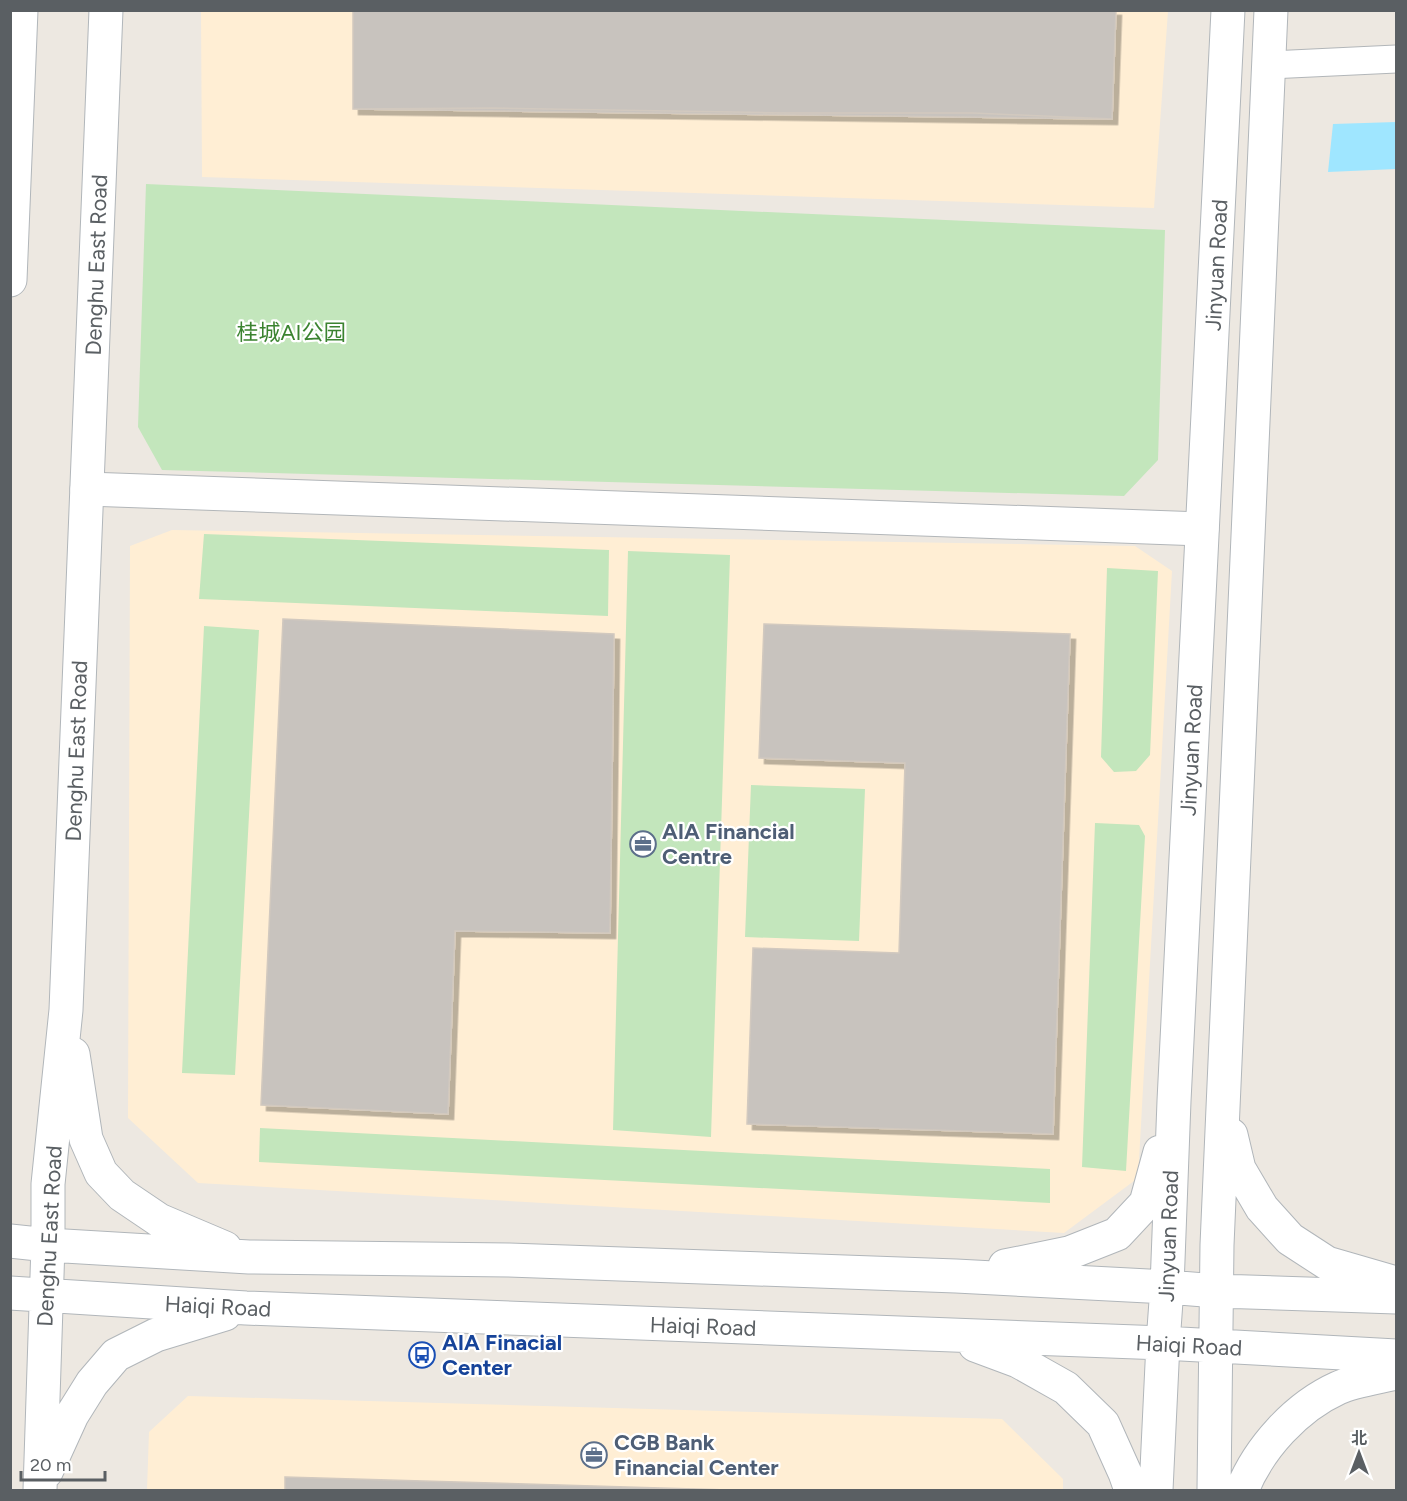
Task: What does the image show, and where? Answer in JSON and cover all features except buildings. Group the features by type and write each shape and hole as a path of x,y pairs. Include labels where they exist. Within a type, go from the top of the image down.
{"main road":[{"path":"10,280 21,10"},
{"name":"Denghu East Road","path":"40,1487 48,1184 66,1010 106,10"},
{"name":"Jinyuan Road","path":"1156,1491 1228,10"},
{"name":"Jinyuan Road","path":"1215,1491 1217,1245 1271,10"},
{"path":"87,489 1202,529"},
{"path":"66,1010 86,1139 101,1173 122,1195 159,1220 249,1257"},
{"path":"1223,1100 1239,1169 1262,1208 1290,1239 1327,1263 1396,1283"},
{"path":"956,1276 1069,1253 1117,1234 1146,1203 1174,1101"},
{"path":"10,1241 249,1257 509,1260 956,1276 1217,1291 1396,1297"},
{"name":"Haiqi Road","path":"10,1293 246,1308 1163,1343 1396,1356"},
{"path":"40,1487 72,1415 92,1383 116,1355 156,1335 246,1308"},
{"path":"951,1336 1018,1361 1066,1388 1102,1424 1131,1491"},
{"path":"1242,1491 1246,1480 1273,1438 1303,1408 1339,1388 1396,1373"}],"street":[{"path":"1269,65 1396,59"}],"shaded area":[{"path":"201,11 1168,11 1154,208 202,177"},
{"name":"AIA Financial Centre","path":"172,530 1135,546 1172,571 1138,1178 1064,1233 198,1183 128,1118 130,546"},
{"name":"CGB Bank Financial Center","path":"188,1396 1002,1419 1063,1479 1063,1490 147,1490 149,1432"}],"green space":[{"name":"桂城AI公园","path":"146,184 1165,230 1158,460 1124,496 162,470 138,427"},
{"path":"204,534 609,550 608,616 199,599"},
{"path":"628,551 730,555 711,1137 613,1130"},
{"path":"1107,568 1158,571 1150,755 1136,771 1114,772 1101,757"},
{"path":"204,626 259,630 235,1075 182,1073"},
{"path":"751,785 865,789 859,941 745,937"},
{"path":"1095,823 1139,825 1145,836 1126,1171 1082,1167"},
{"path":"260,1128 1050,1169 1050,1203 259,1162"}],"water":[{"path":"1396,122 1396,169 1328,172 1333,124"}],"place":[{"name":"AIA Financial Centre","path":"643,844"},
{"name":"AIA Finacial Center","path":"422,1355"},
{"name":"CGB Bank Financial Center","path":"594,1455"}]}
